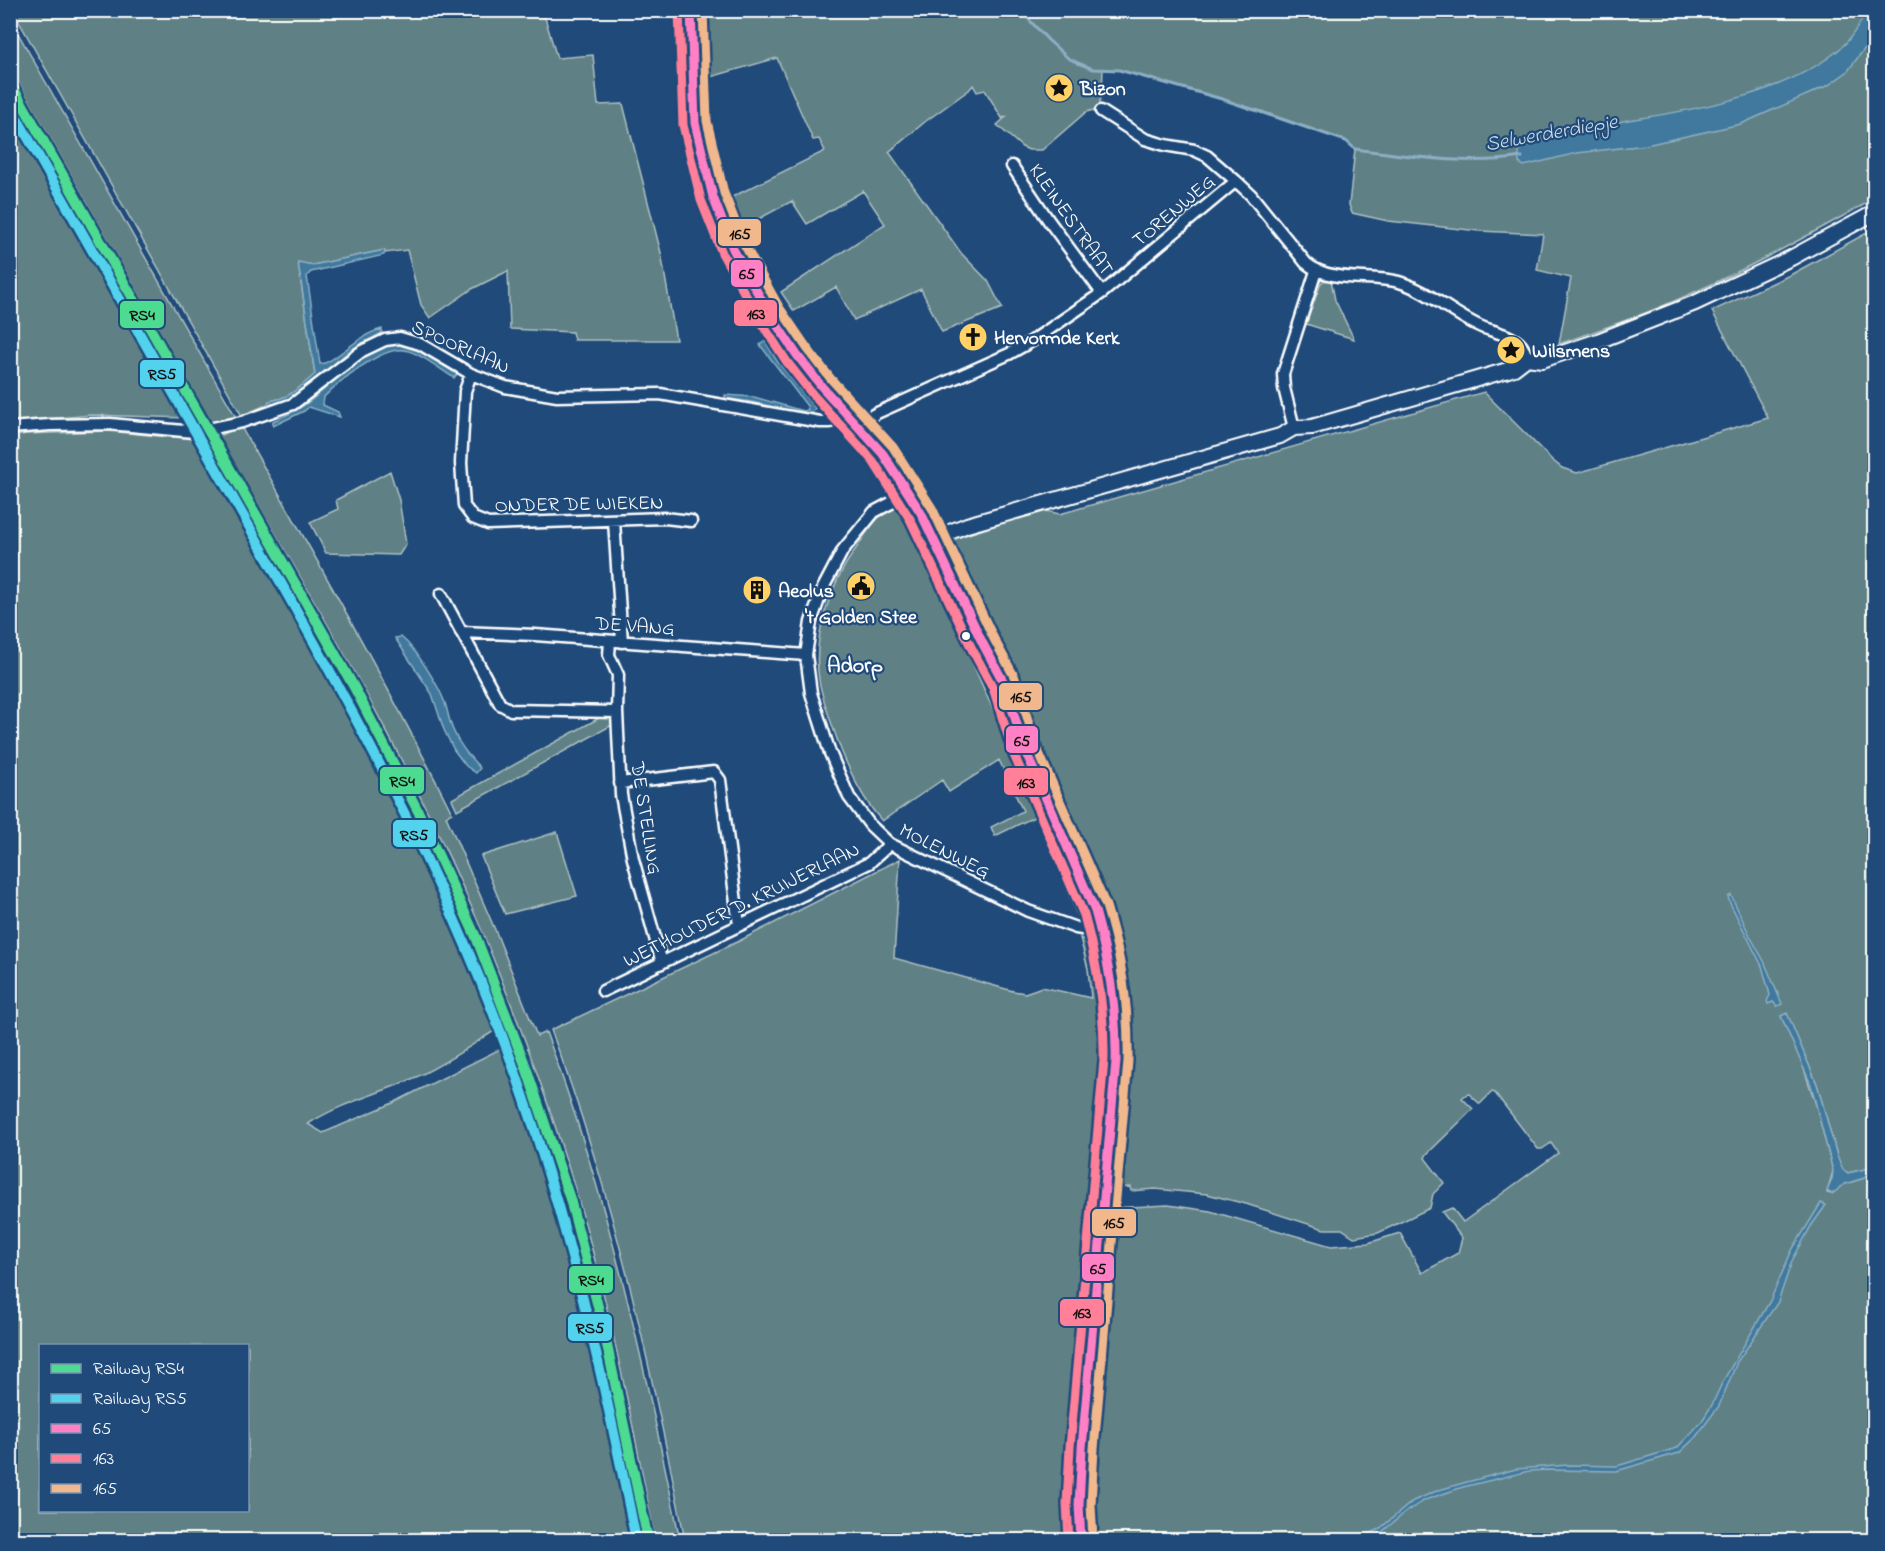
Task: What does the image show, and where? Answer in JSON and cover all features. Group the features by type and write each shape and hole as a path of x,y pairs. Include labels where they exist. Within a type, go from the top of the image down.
{"main road":[{"path":"691,10 695,123 713,197 734,249 769,313 804,364 883,454 910,494 935,538 983,644 1003,708 1025,750 1100,927 1115,998 1116,1061 1082,1448 1079,1505 1081,1540"}],"street":[{"path":"1101,111 1145,139 1194,150 1207,156 1236,181"},
{"name":"KLEINESTRAAT","path":"1012,166 1102,293"},
{"name":"TORENWEG","path":"850,418 877,413 1016,350 1102,293 1236,181 1251,195 1306,263 1316,271"},
{"path":"935,538 966,525 1280,436 1294,428 1312,427 1497,374 1514,368 1527,358 1542,360 1598,341 1695,303 1791,258 1875,213"},
{"path":"1294,428 1284,388 1283,374 1316,271 1399,282 1418,290 1480,326 1512,339 1521,345 1527,358"},
{"name":"SPOORLAAN","path":"10,428 110,424 194,432 242,422 292,404 362,351 393,338 407,339 420,344 471,375 505,387 557,396 660,394 820,422 850,418"},
{"name":"ONDER DE WIEKEN","path":"471,375 465,391 461,463 464,506 473,518 488,524 665,518 691,521"},
{"name":"MOLENWEG","path":"910,494 874,512 843,550 823,588 811,622 806,655 811,693 830,753 849,797 870,825 890,844 1028,911 1076,928 1088,930 1100,927"},
{"path":"614,521 622,642"},
{"path":"441,594 500,704 511,710 617,712"},
{"name":"DE VANG","path":"461,632 806,655"},
{"name":"DE STELLING","path":"610,641 609,655 618,675 620,783 633,859 662,963"},
{"path":"620,783 714,772 720,780 739,925"},
{"name":"WETHOUDER D. KRUIJERLAAN","path":"603,991 869,863 890,844"}],"green space":[{"path":"13,11 543,11 557,58 593,55 598,105 623,104 661,253 676,340 574,340 572,332 510,329 508,271 472,289 430,318 421,305 407,250 385,253 384,250 313,265 298,263 315,375 288,395 269,401 268,404 242,416"},
{"path":"700,11 1874,11 1874,199 1741,270 1686,296 1559,344 1571,278 1537,270 1543,234 1479,231 1388,221 1352,213 1349,205 1355,149 1346,141 1258,110 1119,70 1103,69 1102,94 1098,109 1086,112 1042,150 1029,150 1022,147 997,125 1007,116 1002,118 985,90 977,92 973,85 889,152 961,253 988,281 1002,308 942,332 921,289 854,320 836,287 794,311 781,292 885,224 863,191 807,224 792,201 740,229 730,198 825,151 819,139 813,140 777,58 700,80"},
{"path":"10,19 237,419 210,425 197,397 11,69"},
{"path":"10,108 186,418 91,415 11,422"},
{"path":"1874,229 1874,1167 1848,1173 1843,1170 1817,1084 1787,1014 1781,1016 1800,1057 1816,1105 1833,1171 1827,1193 1831,1194 1845,1184 1874,1175 1874,1540 1089,1540 1087,1484 1112,1208 1168,1205 1210,1211 1331,1246 1368,1243 1400,1233 1422,1273 1458,1253 1462,1238 1442,1212 1452,1208 1463,1222 1558,1153 1551,1143 1538,1149 1495,1093 1492,1092 1480,1104 1468,1093 1462,1098 1473,1109 1425,1158 1444,1183 1433,1194 1430,1208 1378,1233 1354,1237 1342,1229 1324,1229 1207,1194 1155,1189 1131,1191 1130,1187 1114,1188 1126,1053 1119,973 1110,937 1086,867 1027,731 1037,726 954,539 1041,510 1060,514 1484,392 1552,460 1562,468 1577,473 1768,418 1712,311 1792,274"},
{"path":"1331,280 1335,300 1354,339 1306,324 1321,283"},
{"path":"241,427 349,618 452,813 446,816 496,932 537,1036 546,1032 588,1157 623,1283 680,1540 655,1540 627,1396 593,1253 559,1138 505,988 462,884 398,753 328,625 218,436"},
{"path":"107,431 198,438 332,673 403,808 465,943 499,1028 425,1073 333,1110 308,1124 323,1133 393,1103 506,1046 548,1166 566,1228 597,1352 635,1540 11,1540 11,437 26,434"},
{"path":"390,471 399,500 406,544 399,555 326,553 310,522 338,509 336,500"},
{"path":"899,506 942,594 1006,739 1013,737 1088,910 1077,915 1036,816 995,836 991,827 1023,811 999,760 949,792 942,780 882,821 864,796 845,760 825,706 819,680 818,646 821,629 831,595 846,564 875,521 886,511"},
{"path":"610,712 612,725 457,810 452,799"},
{"path":"557,832 577,896 505,914 481,856"},
{"path":"900,859 894,958 1013,991 1025,993 1042,987 1091,998 1088,969 1080,938 1096,946 1104,991 1108,1066 1074,1540 685,1540 659,1411 629,1282 594,1155 551,1030 739,941"}],"water":[{"path":"1868,11 1874,11 1874,36 1847,72 1827,86 1741,124 1646,145 1577,153 1524,166 1519,163 1519,148 1575,127 1614,123 1711,105 1768,88 1795,77 1842,47 1853,35"},
{"path":"385,250 384,255 311,272 307,276 320,364 333,359 364,336 382,329 382,333 349,351 290,399 268,404 269,401 283,398 294,392 315,374 298,262 313,265"},
{"path":"765,341 778,362 815,408 812,414 725,398 725,395 754,397 803,411 808,410 760,345"},
{"path":"401,344 419,349 457,374 454,378 410,351 384,354 361,366 324,397 323,405 338,412 340,417 309,407 273,426 273,421 303,406 361,358 387,346"},
{"path":"401,637 420,658 437,686 455,735 480,768 476,773 466,766 454,750 444,730 432,694 395,638"},
{"path":"1731,895 1764,961 1782,1004 1777,1006 1773,1002 1768,1004 1770,995 1762,966 1730,903 1728,897"},
{"path":"1787,1013 1817,1084 1843,1170 1848,1173 1874,1167 1874,1175 1845,1184 1832,1194 1827,1191 1833,1171 1811,1085 1781,1016"},
{"path":"1821,1203 1826,1205 1811,1226 1792,1261 1778,1302 1737,1362 1719,1406 1695,1438 1679,1453 1616,1471 1529,1471 1463,1487 1425,1500 1407,1511 1378,1535 1364,1540 1355,1540 1378,1530 1413,1501 1467,1482 1516,1469 1568,1465 1617,1466 1677,1448 1702,1421 1712,1405 1723,1381 1770,1301 1792,1250"}],"waterway":[{"name":"Selwerderdiepje","path":"1020,10 1048,40 1068,58 1078,63 1093,69 1119,70 1222,99 1346,141 1355,149 1459,160 1480,161 1522,157"}],"rail line":[{"name":"RS4","path":"10,82 354,687 418,811 476,937 526,1067 570,1199 603,1326 648,1540"},
{"name":"RS5","path":"10,106 345,698 407,819 465,943 515,1072 576,1270 608,1404 636,1540"}],"transit line":[{"name":"163","path":"679,10 683,125 701,200 722,253 759,319 787,362 813,395 873,461 910,519 993,688 1014,755 1084,915 1089,933 1102,1005 1104,1060 1070,1447 1067,1504 1069,1540"},
{"name":"65","path":"691,10 695,123 713,197 733,249 769,313 797,355 822,387 883,454 921,513 1004,683 1025,750 1095,911 1100,930 1113,1004 1116,1061 1082,1448 1079,1505 1081,1540"},
{"name":"165","path":"703,10 707,121 724,193 744,244 779,307 807,348 831,379 893,447 932,508 1015,678 1036,746 1106,906 1112,925 1123,983 1128,1061 1094,1449 1091,1505 1093,1539"}],"place":[{"name":"Bizon","path":"1059,88"},
{"name":"Hervormde Kerk","path":"973,337"},
{"name":"Wilsmens","path":"1511,350"},
{"name":"'t Golden Stee","path":"861,586"},
{"name":"Aeolus","path":"757,590"}],"district":[{"name":"Adorp","path":"855,664"}]}
